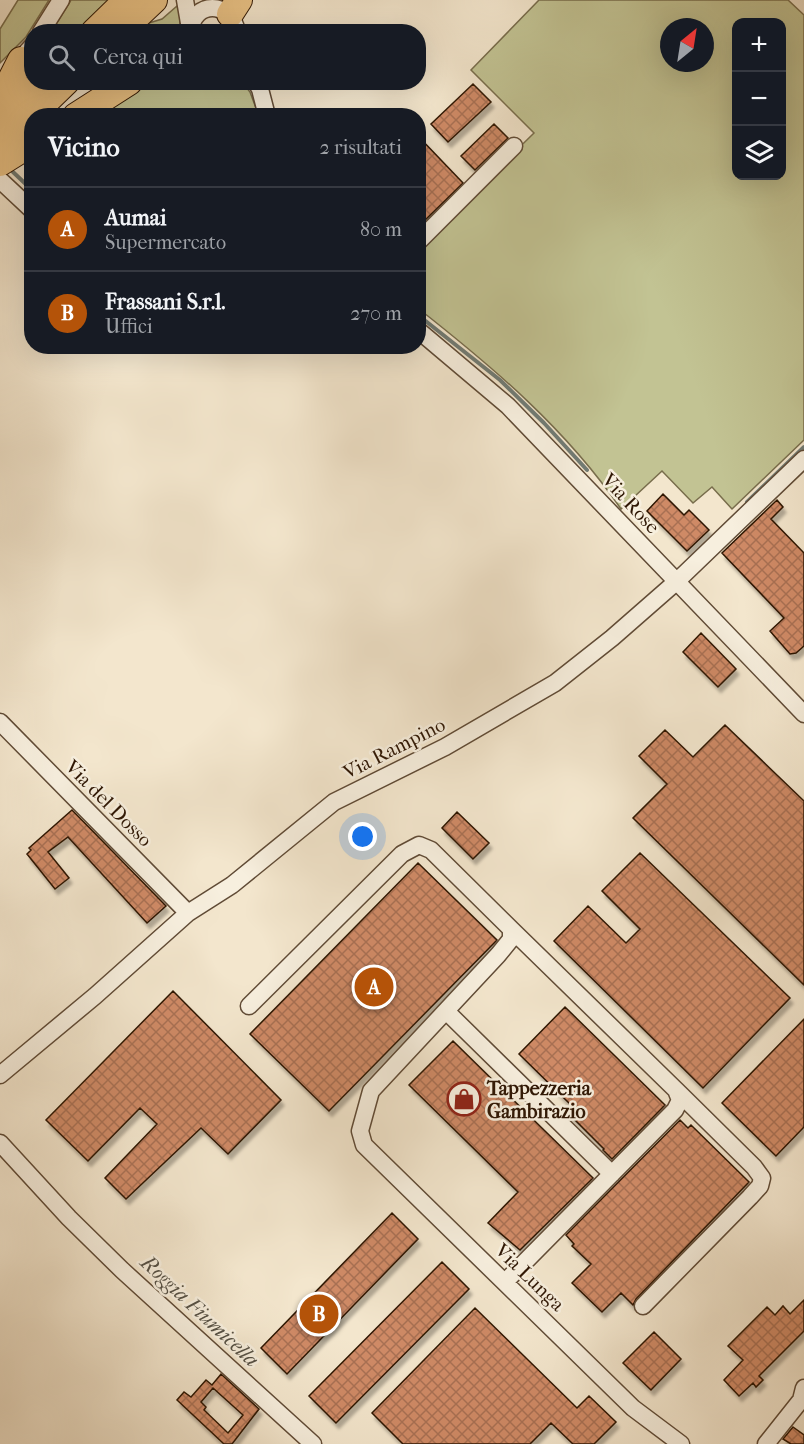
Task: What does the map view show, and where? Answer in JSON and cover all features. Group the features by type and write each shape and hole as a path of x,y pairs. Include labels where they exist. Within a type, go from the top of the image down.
{"highway":[{"path":"102,24 127,0"},
{"path":"128,24 154,0"},
{"path":"0,101 24,57"},
{"path":"0,122 33,90"},
{"path":"40,108 58,90"},
{"path":"88,108 117,90"},
{"path":"0,147 24,124"},
{"path":"0,163 24,148"}],"street":[{"path":"46,24 61,0"},
{"path":"185,0 189,24"},
{"path":"194,0 231,13"},
{"path":"191,24 203,9 231,13"},
{"path":"0,81 24,55"},
{"path":"260,90 265,108"},
{"path":"426,234 514,146"},
{"path":"0,180 24,202"},
{"name":"Via Rose","path":"426,337 508,406 804,714"},
{"name":"Via Rampino","path":"0,1075 188,914 232,885 334,802 445,747 555,683 612,638 676,582 804,459"},
{"name":"Via del Dosso","path":"0,722 188,914"},
{"path":"249,1006 402,854 419,845 431,850 754,1167 762,1178 760,1186 750,1197 643,1306"},
{"path":"511,929 511,939 446,1011 612,1174"},
{"name":"Via Lunga","path":"446,1011 371,1091 360,1131 364,1145 633,1407 681,1444"},
{"path":"505,1282 675,1110 680,1101 676,1090"},
{"path":"0,1143 69,1218 122,1270 313,1444"},
{"path":"766,1444 803,1398"}],"green space":[{"path":"18,0 49,0 34,24 24,24 24,39 0,63 0,29"},
{"path":"71,0 115,0 89,24 56,24"},
{"path":"539,0 788,0 804,15 804,440 732,509 712,487 693,503 662,471 621,509 577,452 528,401 426,315 426,239 534,133 471,70"},
{"path":"177,6 180,24 148,24 162,19"},
{"path":"137,90 248,90 256,108 109,108"}],"building":[{"path":"473,84 491,102 448,142 431,124"},
{"path":"494,124 508,138 475,170 461,156"},
{"path":"426,144 463,183 426,219"},
{"path":"663,494 684,515 689,510 709,530 687,551 647,511"},
{"path":"777,500 783,507 771,519 804,553 804,646 796,653 790,654 770,631 784,618 722,553"},
{"path":"701,633 736,669 718,687 683,652"},
{"path":"725,725 804,801 804,985 633,818 667,784 639,756 665,730 693,757"},
{"path":"72,810 166,906 147,923 68,837 48,852 69,878 55,889 27,854 31,850 29,848"},
{"path":"457,812 489,843 473,859 442,828"},
{"path":"640,853 790,998 703,1088 554,941 588,906 626,943 640,929 602,891"},
{"path":"418,863 497,940 329,1111 250,1034"},
{"path":"173,991 281,1100 228,1154 201,1128 126,1199 105,1178 157,1124 140,1108 88,1161 46,1120"},
{"path":"565,1007 665,1105 612,1159 566,1111 572,1106 519,1054"},
{"path":"804,1019 804,1127 776,1156 722,1103"},
{"path":"453,1041 593,1178 520,1250 488,1223 518,1192 409,1085"},
{"path":"680,1120 688,1128 691,1125 749,1182 636,1299 633,1305 621,1293 602,1312 572,1283 591,1264 572,1246 574,1244 566,1235"},
{"path":"392,1213 418,1239 287,1374 261,1348"},
{"path":"442,1262 469,1289 336,1423 309,1396"},
{"path":"804,1300 804,1331 759,1376 763,1380 756,1387 753,1383 739,1396 724,1380 743,1360 728,1346 767,1307 775,1315 783,1306 790,1314"},
{"path":"475,1308 577,1408 589,1396 616,1422 594,1444 573,1444 551,1423 530,1444 403,1444 372,1413"},
{"path":"654,1332 681,1359 651,1390 623,1363"},
{"path":"221,1374 259,1409 232,1444 224,1444 177,1400 184,1392 191,1397 206,1380 212,1385","holes":["213,1388 243,1415 228,1433 204,1410 206,1407 201,1402"]},
{"path":"793,1427 804,1435 804,1444 791,1444 783,1439"}],"waterway":[{"name":"Roggia Fiumicella","path":"13,172 24,182"},
{"name":"Roggia Fiumicella","path":"426,321 500,380 587,470"},
{"name":"Roggia Fiumicella","path":"747,502 804,447"}],"place":[{"name":"Aumai","path":"374,987"},
{"name":"Tappezzeria Gambirazio","path":"464,1099"},
{"name":"Frassani S.r.l.","path":"319,1314"}]}
